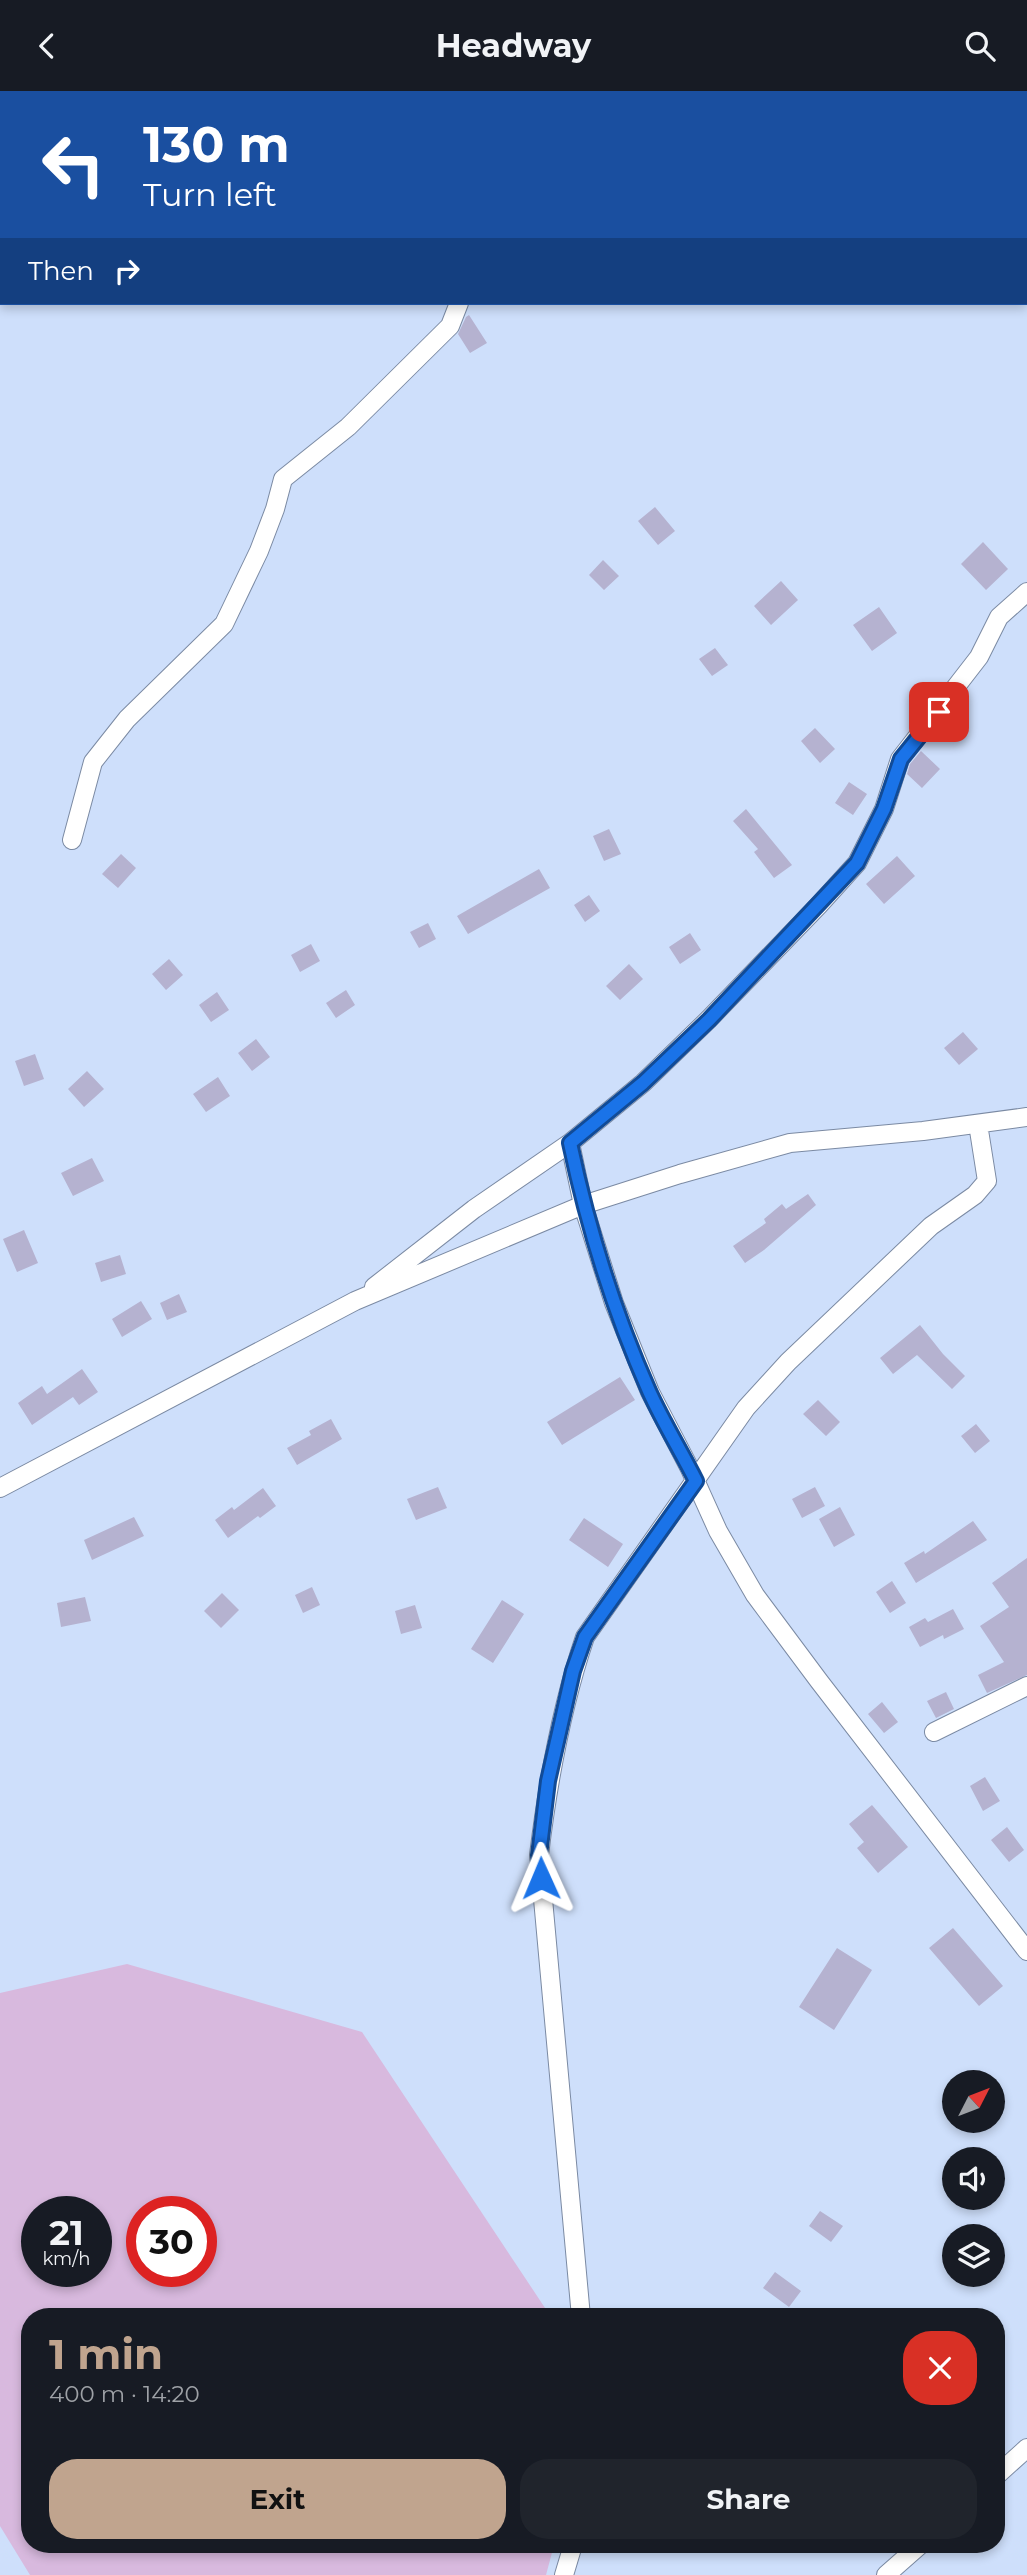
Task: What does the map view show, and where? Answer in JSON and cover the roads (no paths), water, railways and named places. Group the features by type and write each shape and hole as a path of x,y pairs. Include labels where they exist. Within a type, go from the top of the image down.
{"street":[{"path":"72,840 93,762 127,719 224,624 259,551 283,479 348,427 450,326 458,305"},
{"path":"355,1301 474,1209 570,1143 643,1083 709,1020 857,863 884,809 901,759 979,657 999,617 1027,592"},
{"path":"0,1488 355,1301 583,1205 790,1143 1027,1117"},
{"path":"579,2308 539,1855 548,1781 573,1671 585,1637 746,1408 788,1362 931,1227 975,1195 987,1181 978,1124"},
{"path":"570,1143 583,1205 614,1303 650,1392 696,1481 718,1531 755,1595 1027,1951"},
{"path":"934,1732 1027,1686"},
{"path":"1005,2468 1027,2448"},
{"path":"564,2575 571,2553"},
{"path":"886,2575 911,2553"}]}
